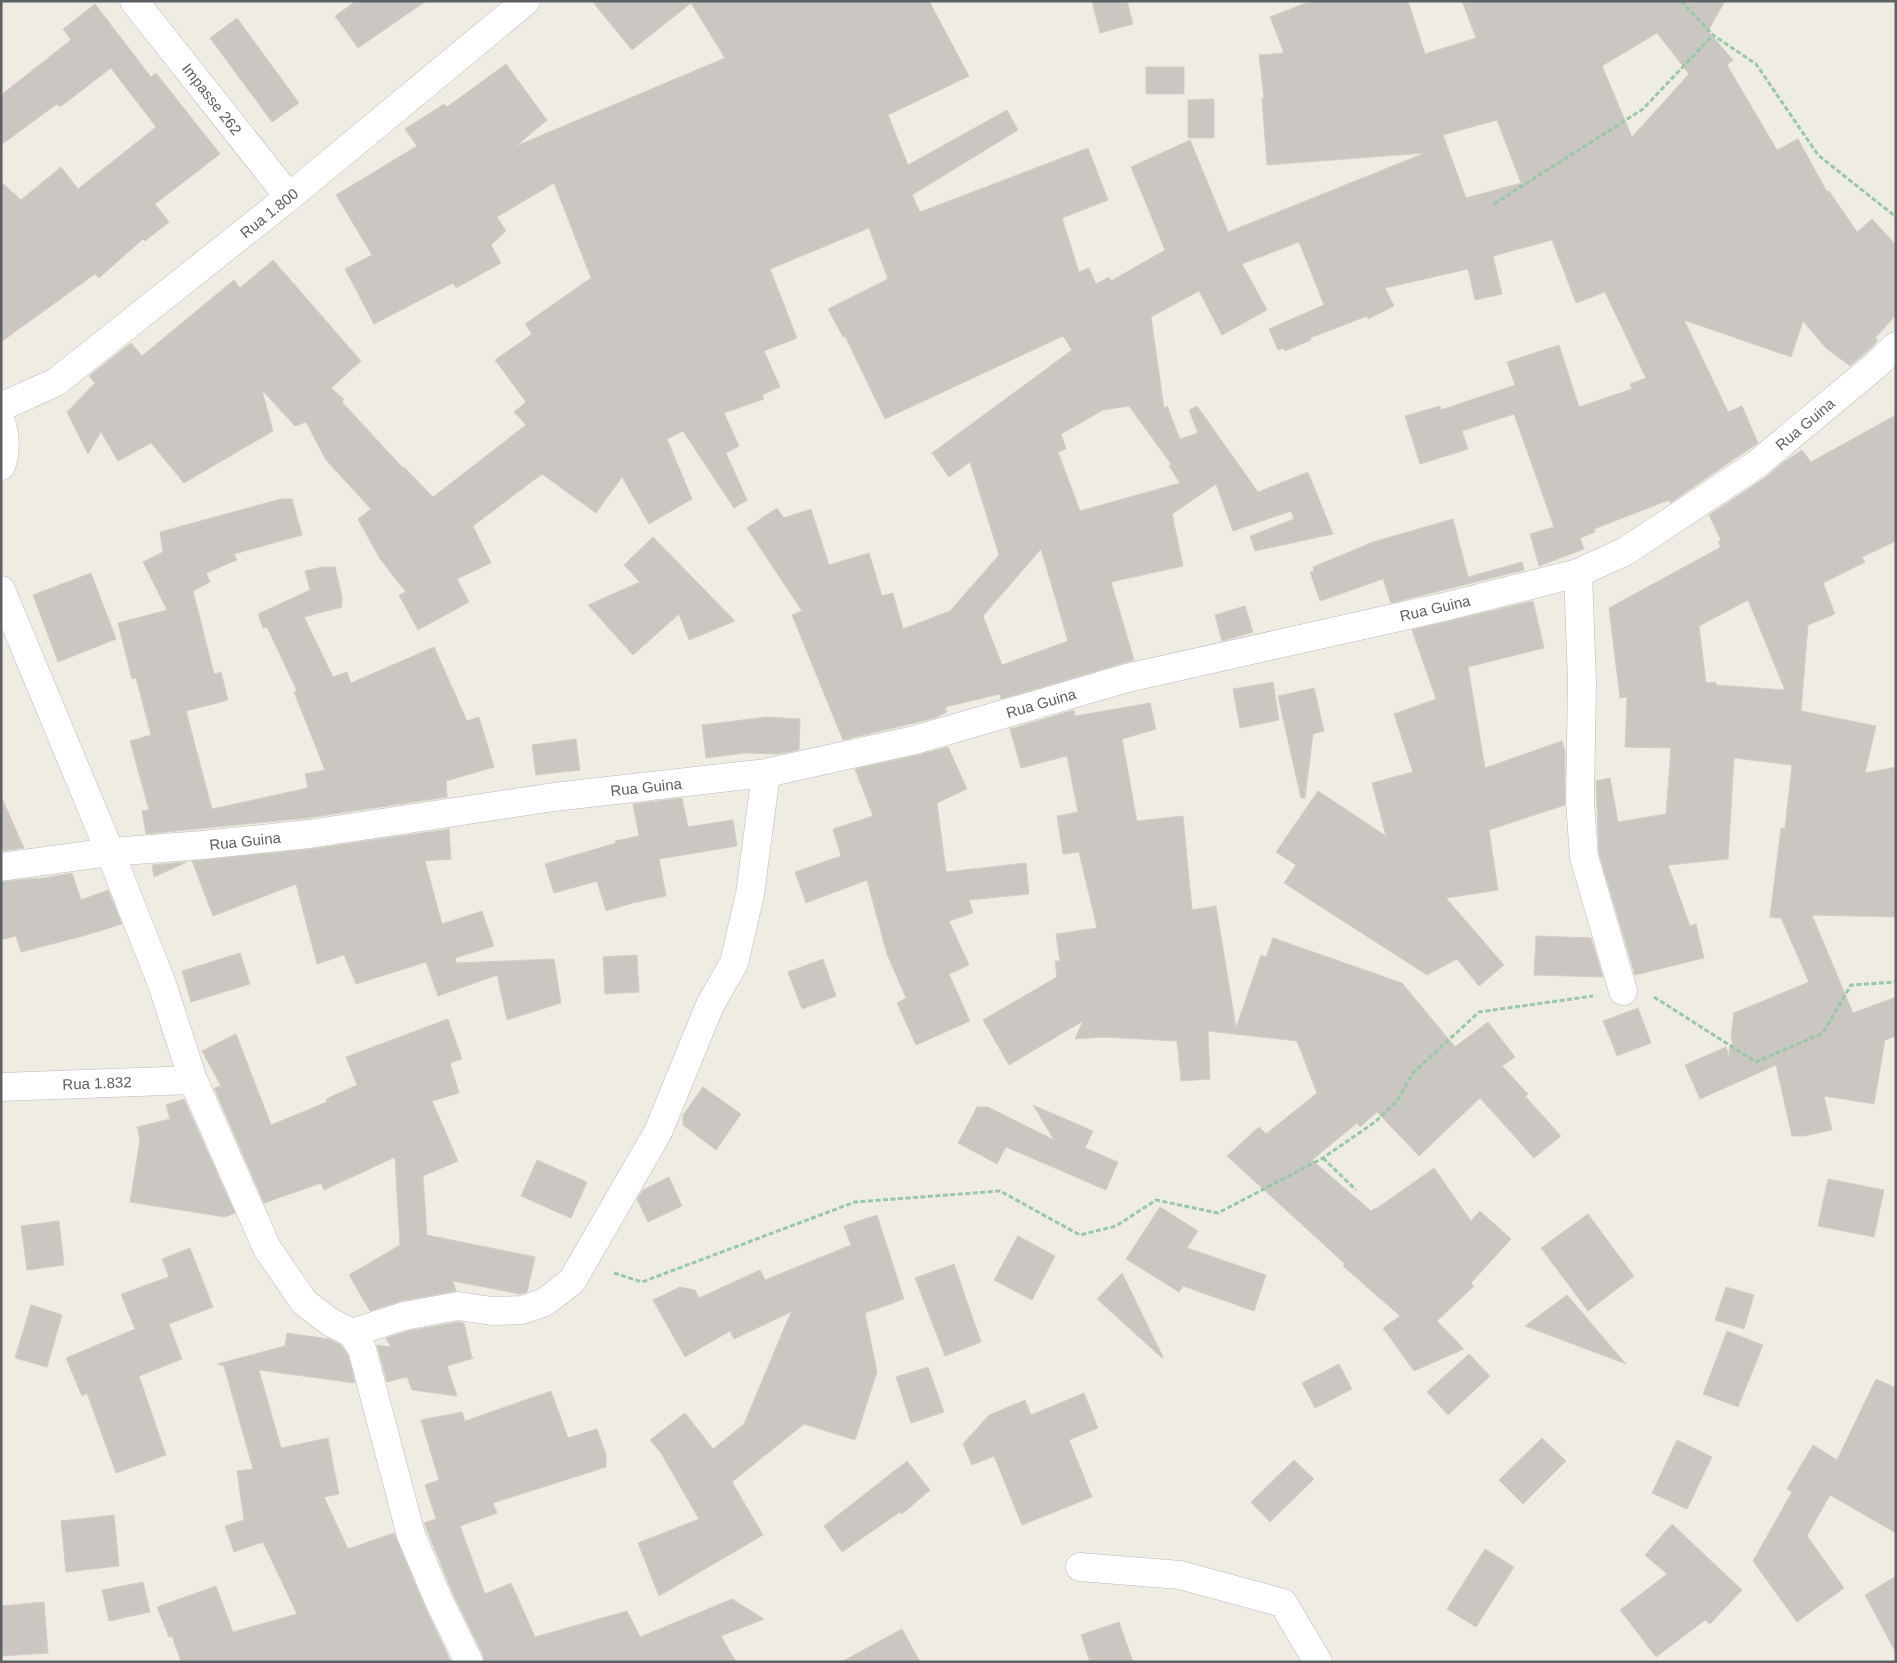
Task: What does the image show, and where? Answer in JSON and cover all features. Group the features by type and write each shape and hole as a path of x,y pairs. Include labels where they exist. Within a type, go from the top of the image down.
{"street":[{"name":"Impasse 262","path":"134,1 289,197"},
{"name":"Rua 1.800","path":"1,407 56,382 289,197 515,5"},
{"name":"Rua Guina","path":"1,867 110,852 203,846 309,834 554,797 766,773 915,740 1127,678 1448,606 1578,573 1626,551 1757,464 1876,365 1896,346"},
{"path":"1,422 4,431 5,455 1,466"},
{"path":"1578,573 1582,682 1580,802 1584,857 1623,992"},
{"path":"1,590 110,852 162,984 193,1080 267,1248 304,1302 330,1322 352,1333 362,1349 411,1535 468,1662"},
{"path":"352,1333 404,1316 458,1306 492,1311 522,1310 546,1302 572,1281 658,1132 710,1005 734,963 750,894 766,773"},
{"name":"Rua 1.832","path":"1,1087 193,1080"},
{"path":"1080,1568 1180,1575 1283,1603 1318,1662"}],"path":[{"path":"1681,1 1713,36 1756,64 1818,155 1896,217"},
{"path":"1494,204 1643,109 1713,36"},
{"path":"583,1262 642,1282 855,1202 1000,1191 1080,1235 1116,1226 1156,1200 1218,1213 1323,1158 1374,1122 1397,1101 1413,1073 1479,1012 1623,992 1635,985 1756,1062 1823,1033 1850,985 1896,982"},
{"path":"1323,1158 1356,1190"}],"building":[{"path":"356,1 426,1 358,48 335,16"},
{"path":"592,1 929,1 969,76 888,115 908,165 1007,110 1018,130 912,195 920,212 1088,148 1108,200 1062,218 1079,272 1089,268 1096,284 1109,277 1111,281 1165,250 1131,167 1190,140 1228,232 1425,153 1267,165 1262,99 1264,99 1259,55 1284,53 1270,17 1311,1 1408,1 1425,54 1476,38 1462,1 1725,1 1708,31 1733,60 1727,65 1777,150 1798,139 1827,192 1829,191 1857,232 1872,219 1896,245 1896,315 1875,338 1878,340 1872,347 1850,366 1826,348 1803,321 1791,357 1684,320 1728,412 1742,406 1758,443 1670,503 1669,500 1594,529 1595,532 1580,538 1584,549 1539,566 1530,534 1554,527 1514,414 1462,431 1468,449 1420,464 1405,416 1440,406 1441,410 1515,385 1507,362 1559,345 1579,407 1632,389 1630,384 1646,378 1605,292 1576,303 1552,240 1493,256 1502,294 1475,300 1468,269 1385,288 1394,306 1368,319 1367,316 1310,338 1311,340 1285,351 1284,348 1278,350 1269,329 1324,305 1299,242 1242,264 1267,310 1222,335 1199,291 1151,317 1164,408 1167,406 1180,439 1198,433 1189,410 1197,406 1258,492 1308,472 1333,534 1255,551 1250,536 1294,519 1291,511 1233,531 1216,484 1172,514 1183,566 1111,582 1134,660 1001,699 1000,694 945,707 947,712 935,718 843,740 792,615 802,611 747,528 777,508 784,518 811,509 829,565 869,553 882,596 893,593 903,629 950,611 999,555 970,462 949,477 932,453 1072,350 1063,336 885,419 845,336 843,337 828,309 888,279 869,228 770,269 797,338 764,351 780,387 762,395 764,399 724,413 739,446 726,453 747,500 734,508 683,431 667,439 692,499 649,524 622,477 596,513 542,474 473,526 491,563 457,579 469,602 418,630 399,595 406,592 380,559 358,519 371,509 326,460 306,422 295,426 262,390 273,431 184,483 151,443 118,461 101,432 88,454 67,412 95,383 89,376 131,343 142,356 234,280 240,288 273,260 361,361 331,388 344,399 342,402 403,468 433,497 526,425 514,412 526,402 495,360 532,334 525,324 591,278 554,183 497,217 506,231 491,245 501,263 456,288 453,283 374,324 345,269 372,255 336,195 417,146 405,129 444,104 447,107 506,64 547,120 516,146 725,58 691,3 632,50","holes":["1657,33 1689,74 1632,137 1602,66","1497,120 1521,183 1466,198 1443,135","1129,406 1171,464 1169,466 1180,483 1080,511 1058,452 1066,449 1061,434 1103,410","1041,549 1068,641 1002,665 983,616"]},
{"path":"1092,1 1127,1 1133,24 1100,33"},
{"path":"95,4 151,77 156,73 220,154 155,204 169,222 145,241 143,239 99,278 95,274 1,342 1,182 21,200 61,167 78,189 156,127 111,68 60,107 57,104 1,145 1,95 71,40 63,29"},
{"path":"237,18 299,103 272,122 210,38"},
{"path":"1146,67 1184,67 1184,94 1146,94"},
{"path":"1214,99 1214,138 1188,138 1188,100"},
{"path":"1896,415 1896,541 1862,557 1865,562 1823,583 1835,614 1808,625 1801,711 1876,726 1865,773 1896,767 1896,917 1812,915 1853,1013 1896,997 1896,1036 1885,1040 1874,1104 1824,1096 1832,1130 1804,1136 1792,1136 1776,1065 1700,1099 1685,1065 1726,1047 1729,1057 1730,1045 1733,1044 1731,1037 1734,1013 1809,982 1781,918 1770,917 1781,828 1785,828 1792,765 1734,758 1728,859 1668,865 1690,926 1696,924 1704,958 1635,975 1599,854 1596,781 1610,778 1618,822 1666,814 1671,748 1625,747 1627,697 1620,698 1609,608 1721,547 1718,542 1721,540 1709,515 1766,477 1802,450 1811,462","holes":["1748,600 1785,690 1716,685 1716,682 1706,683 1699,626"]},
{"path":"281,499 292,499 302,535 234,554 237,560 206,573 210,582 193,591 214,674 221,672 228,700 186,711 212,809 308,788 305,774 325,770 294,692 297,691 267,627 263,628 258,614 310,590 305,571 323,567 335,567 342,596 342,607 304,617 333,677 347,672 351,683 434,647 467,721 479,717 494,767 446,781 447,797 307,818 146,834 142,811 149,810 130,741 151,735 136,678 132,679 118,623 167,610 143,562 163,552 160,532"},
{"path":"1453,519 1468,577 1522,562 1524,570 1391,603 1383,579 1320,601 1310,572 1314,571 1313,567 1373,542"},
{"path":"653,537 735,621 689,640 679,614 633,655 588,605 640,582 624,565"},
{"path":"91,573 116,639 58,662 33,595"},
{"path":"1533,601 1544,648 1468,667 1485,768 1562,741 1565,751 1565,805 1489,830 1498,890 1446,898 1504,965 1479,986 1457,959 1427,975 1284,883 1296,865 1276,852 1318,791 1386,836 1372,783 1413,772 1394,714 1436,699 1412,630"},
{"path":"1245,606 1253,632 1222,641 1215,615"},
{"path":"1273,682 1279,720 1240,728 1233,689"},
{"path":"1314,688 1324,731 1313,734 1305,798 1301,798 1278,696"},
{"path":"1150,703 1156,729 1122,739 1137,821 1183,816 1192,910 1216,906 1236,1028 1261,955 1266,957 1273,938 1402,983 1455,1047 1488,1022 1515,1057 1502,1066 1528,1094 1525,1096 1561,1136 1534,1158 1480,1098 1419,1156 1377,1112 1360,1127 1357,1123 1312,1160 1371,1211 1434,1168 1471,1221 1480,1211 1511,1239 1471,1283 1474,1286 1437,1321 1464,1349 1414,1371 1383,1328 1400,1316 1343,1266 1345,1264 1227,1156 1259,1127 1266,1134 1317,1093 1297,1041 1208,1031 1210,1079 1181,1081 1177,1041 1104,1037 1075,1039 1083,1021 1009,1065 983,1020 1057,977 1055,961 1060,961 1056,934 1097,928 1079,852 1063,854 1057,816 1078,812 1067,756 1021,768 1010,729 1074,710 1075,716"},
{"path":"767,717 800,719 799,750 778,754 745,753 706,758 702,725"},
{"path":"576,739 580,770 536,775 532,745"},
{"path":"948,747 967,789 937,803 946,872 1026,863 1029,894 969,900 973,913 949,921 969,965 949,974 970,1021 916,1045 897,1003 906,998 887,954 867,880 806,903 795,872 841,856 833,829 873,816 855,769"},
{"path":"1,796 24,848 1,851"},
{"path":"682,798 688,827 733,820 737,846 659,859 666,896 606,911 597,881 554,893 545,864 616,843 615,841 639,836 633,804"},
{"path":"449,829 451,859 425,861 442,924 482,911 494,946 455,958 456,963 554,959 561,1003 507,1020 497,975 438,996 426,962 356,984 344,955 317,964 296,884 213,916 192,861 311,849"},
{"path":"187,862 154,877 152,865"},
{"path":"72,873 81,900 108,890 122,924 21,952 16,936 1,940 1,882 38,879"},
{"path":"1536,936 1591,938 1603,977 1534,975"},
{"path":"240,953 250,984 191,1002 182,971"},
{"path":"637,955 639,992 605,994 603,957"},
{"path":"823,959 836,996 802,1009 788,972"},
{"path":"1638,1008 1651,1043 1617,1056 1603,1021"},
{"path":"448,1019 462,1059 450,1063 459,1093 432,1101 458,1161 423,1176 427,1235 535,1257 527,1292 520,1294 453,1281 456,1291 401,1301 370,1311 349,1275 400,1245 395,1157 324,1190 321,1183 264,1203 214,1088 221,1086 202,1051 236,1034 271,1125 327,1102 326,1099 357,1085 346,1057"},
{"path":"703,1087 741,1114 716,1150 683,1125 683,1115"},
{"path":"184,1099 235,1213 225,1217 130,1202 140,1140 137,1127 170,1119 166,1105"},
{"path":"1033,1105 1093,1131 1085,1148 1118,1162 1106,1190 1006,1147 997,1164 958,1143 977,1107 988,1107 1054,1140"},
{"path":"537,1160 587,1182 571,1218 521,1196"},
{"path":"669,1177 682,1206 648,1222 637,1199 643,1190"},
{"path":"1828,1179 1884,1190 1874,1237 1818,1226"},
{"path":"1160,1207 1198,1231 1187,1248 1266,1275 1254,1311 1183,1286 1179,1292 1126,1259"},
{"path":"1588,1214 1634,1276 1588,1311 1541,1248"},
{"path":"877,1215 904,1299 865,1313 877,1372 855,1440 804,1424 732,1482 763,1535 659,1596 638,1543 699,1519 661,1453 650,1440 685,1413 713,1449 744,1424 791,1312 734,1339 730,1331 685,1357 653,1300 680,1287 695,1290 699,1298 760,1270 765,1280 851,1245 844,1226"},
{"path":"59,1221 64,1265 27,1270 21,1226"},
{"path":"1018,1236 1055,1256 1032,1300 994,1280"},
{"path":"190,1248 213,1307 169,1324 182,1359 139,1376 166,1455 116,1473 87,1393 82,1396 66,1358 135,1329 121,1294 169,1277 162,1259"},
{"path":"954,1264 981,1342 945,1356 915,1278"},
{"path":"1122,1273 1163,1357 1162,1358 1097,1299"},
{"path":"1726,1287 1754,1295 1744,1329 1715,1320"},
{"path":"1567,1295 1626,1364 1525,1326"},
{"path":"31,1305 62,1315 47,1367 15,1358"},
{"path":"458,1322 464,1323 472,1358 474,1358 447,1366 457,1396 412,1390 407,1377 387,1382 377,1345 391,1347 386,1338 408,1331"},
{"path":"1727,1331 1763,1345 1738,1407 1703,1394"},
{"path":"287,1333 329,1339 341,1345 348,1355 355,1383 259,1370 281,1448 328,1438 339,1494 324,1497 348,1549 394,1533 425,1607 451,1662 181,1662 172,1636 169,1637 157,1607 216,1586 233,1632 297,1614 263,1542 234,1552 225,1526 244,1520 237,1471 253,1469 224,1366 217,1364 285,1346"},
{"path":"1469,1354 1490,1376 1448,1415 1427,1392"},
{"path":"1339,1364 1352,1389 1315,1408 1302,1383"},
{"path":"928,1367 944,1412 911,1423 896,1377"},
{"path":"1876,1379 1896,1388 1896,1533 1830,1495 1807,1536 1844,1588 1797,1622 1753,1561 1792,1492 1787,1489 1813,1445 1837,1460"},
{"path":"551,1391 568,1438 597,1429 606,1455 606,1467 493,1503 497,1513 460,1526 485,1594 511,1583 535,1637 627,1611 640,1637 732,1599 764,1619 721,1636 736,1662 484,1662 483,1655 453,1594 424,1523 436,1519 425,1485 439,1480 421,1420 462,1412 465,1421"},
{"path":"1084,1393 1098,1428 1069,1440 1092,1497 1022,1525 994,1456 972,1465 963,1444 989,1415 1025,1400 1031,1415"},
{"path":"1542,1438 1566,1461 1523,1504 1499,1480"},
{"path":"1677,1440 1712,1457 1687,1509 1652,1493"},
{"path":"1294,1460 1314,1479 1270,1522 1251,1502"},
{"path":"907,1461 930,1490 902,1514 900,1512 842,1552 824,1526"},
{"path":"114,1515 119,1566 66,1572 61,1521"},
{"path":"1672,1524 1742,1590 1710,1624 1705,1620 1656,1657 1620,1610 1667,1574 1645,1555"},
{"path":"1485,1549 1514,1567 1476,1627 1447,1609"},
{"path":"1896,1576 1896,1653 1865,1595"},
{"path":"143,1582 150,1612 109,1621 102,1590"},
{"path":"44,1602 48,1653 1,1656 1,1606"},
{"path":"1119,1622 1133,1662 1090,1662 1081,1635"},
{"path":"902,1629 920,1662 841,1662"}]}
